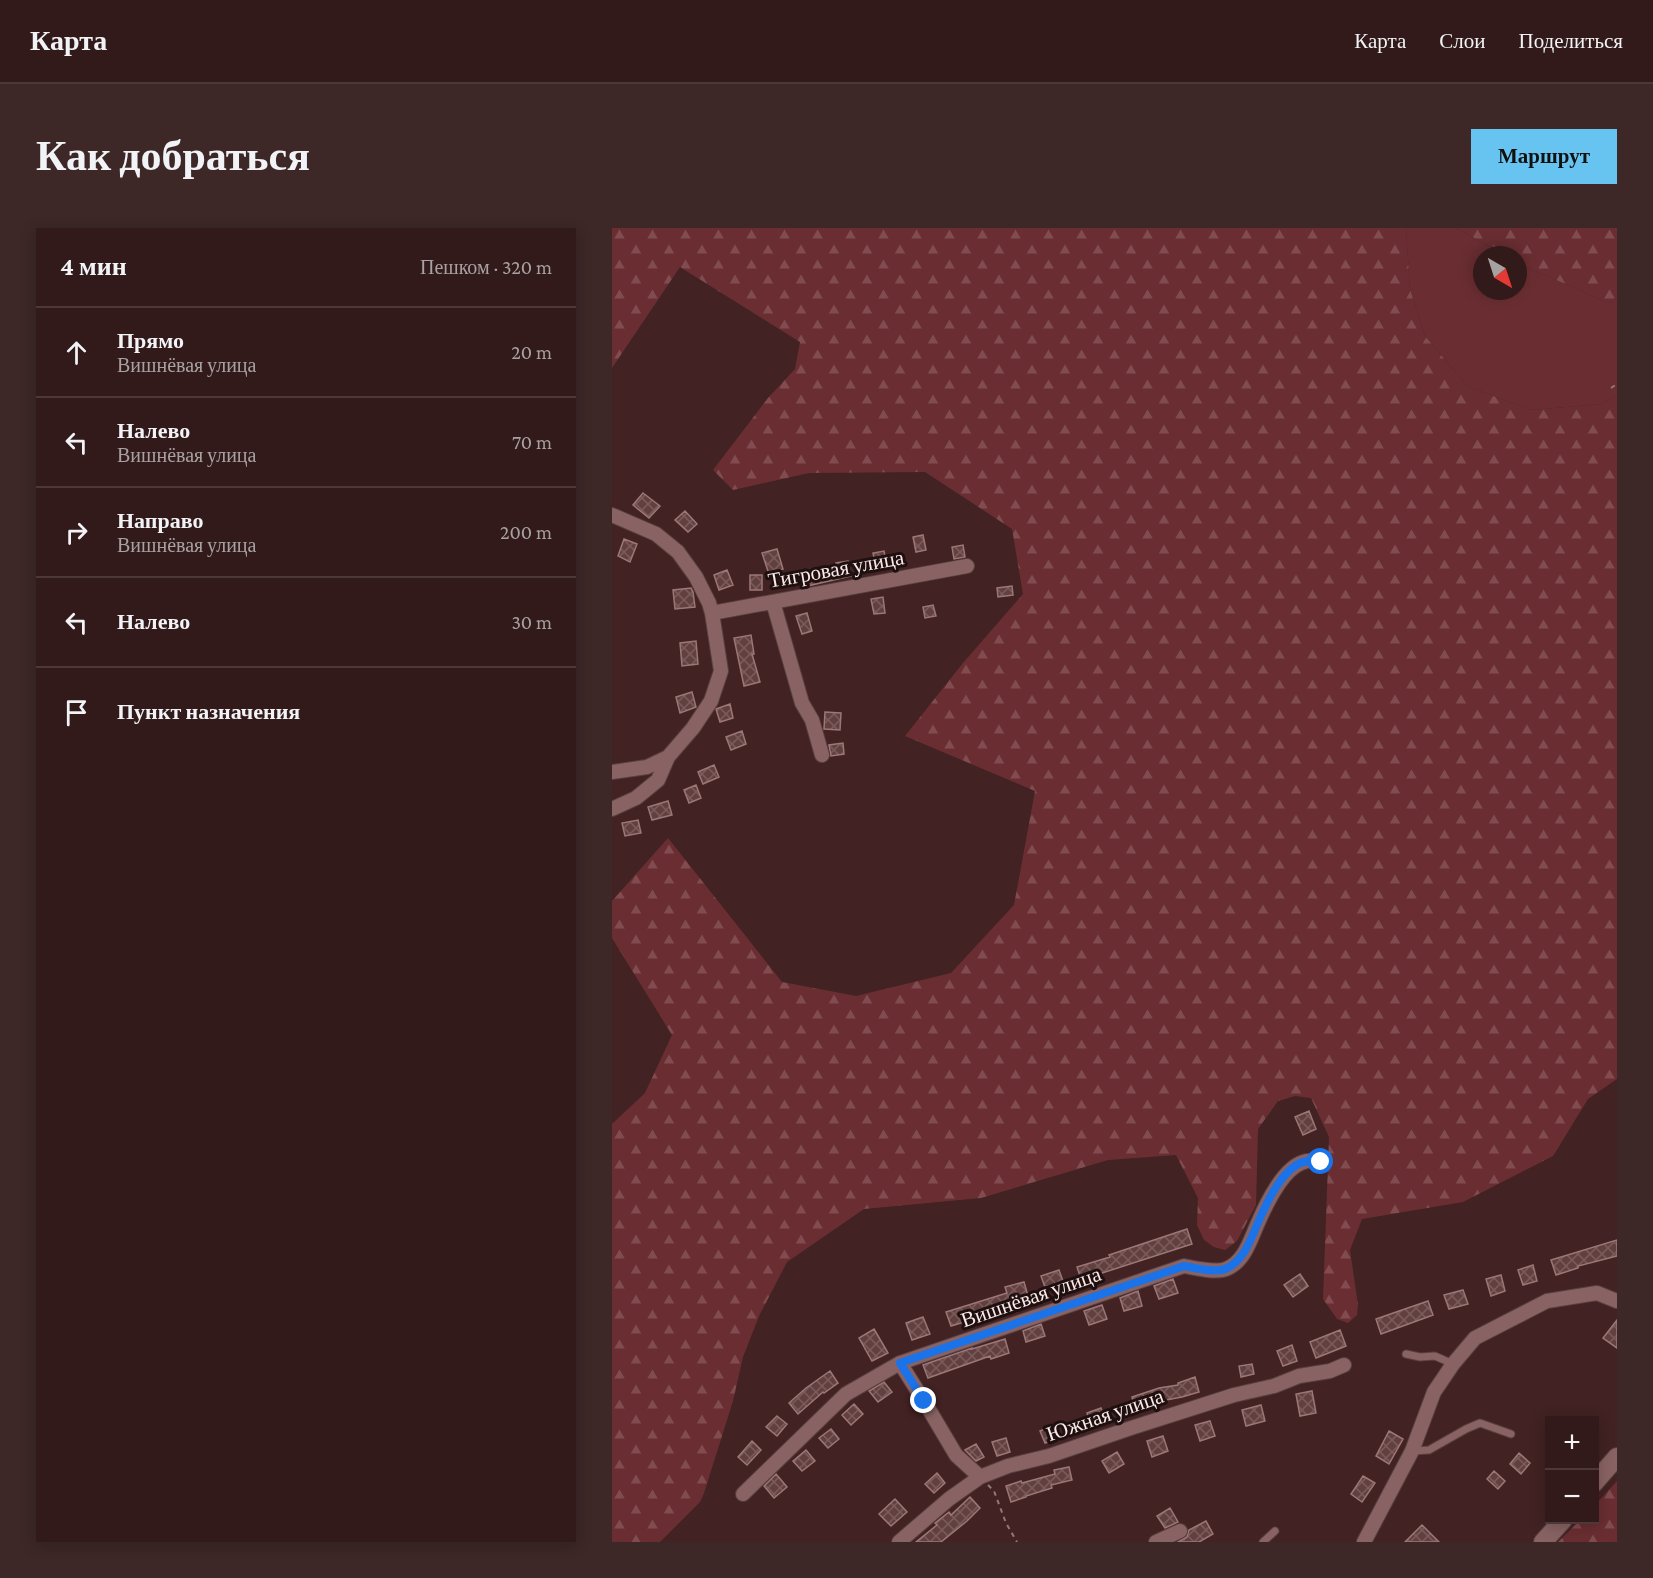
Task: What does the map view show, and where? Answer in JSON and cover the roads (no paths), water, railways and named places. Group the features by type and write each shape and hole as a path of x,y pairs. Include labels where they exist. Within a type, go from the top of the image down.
{"main road":[{"path":"1599,1477 1617,1457"},
{"path":"1543,1542 1559,1524"}],"street":[{"path":"612,515 656,534 678,552 696,577 710,603 721,671 711,701 693,728 668,757 658,780 636,798 612,809"},
{"name":"Тигровая улица","path":"712,613 967,566"},
{"path":"773,602 802,703 812,720 822,755"},
{"path":"612,772 647,768 668,757"},
{"name":"Вишнёвая улица","path":"743,1494 846,1394 900,1363 1184,1266 1224,1270 1235,1263 1247,1249 1277,1186 1292,1167 1308,1161 1321,1162"},
{"path":"1364,1542 1412,1451 1434,1392 1475,1338 1547,1301 1597,1293 1617,1301"},
{"path":"900,1363 956,1455 980,1477"},
{"name":"Южная улица","path":"899,1542 949,1499 980,1477 1008,1466 1050,1456 1234,1395 1274,1386 1299,1376 1330,1371 1344,1365"},
{"path":"1156,1542 1180,1531"}],"lane":[{"path":"1406,1354 1420,1357 1436,1356 1453,1364"},
{"path":"1412,1451 1429,1450 1480,1423 1511,1434"},
{"path":"1263,1542 1275,1531"}]}
